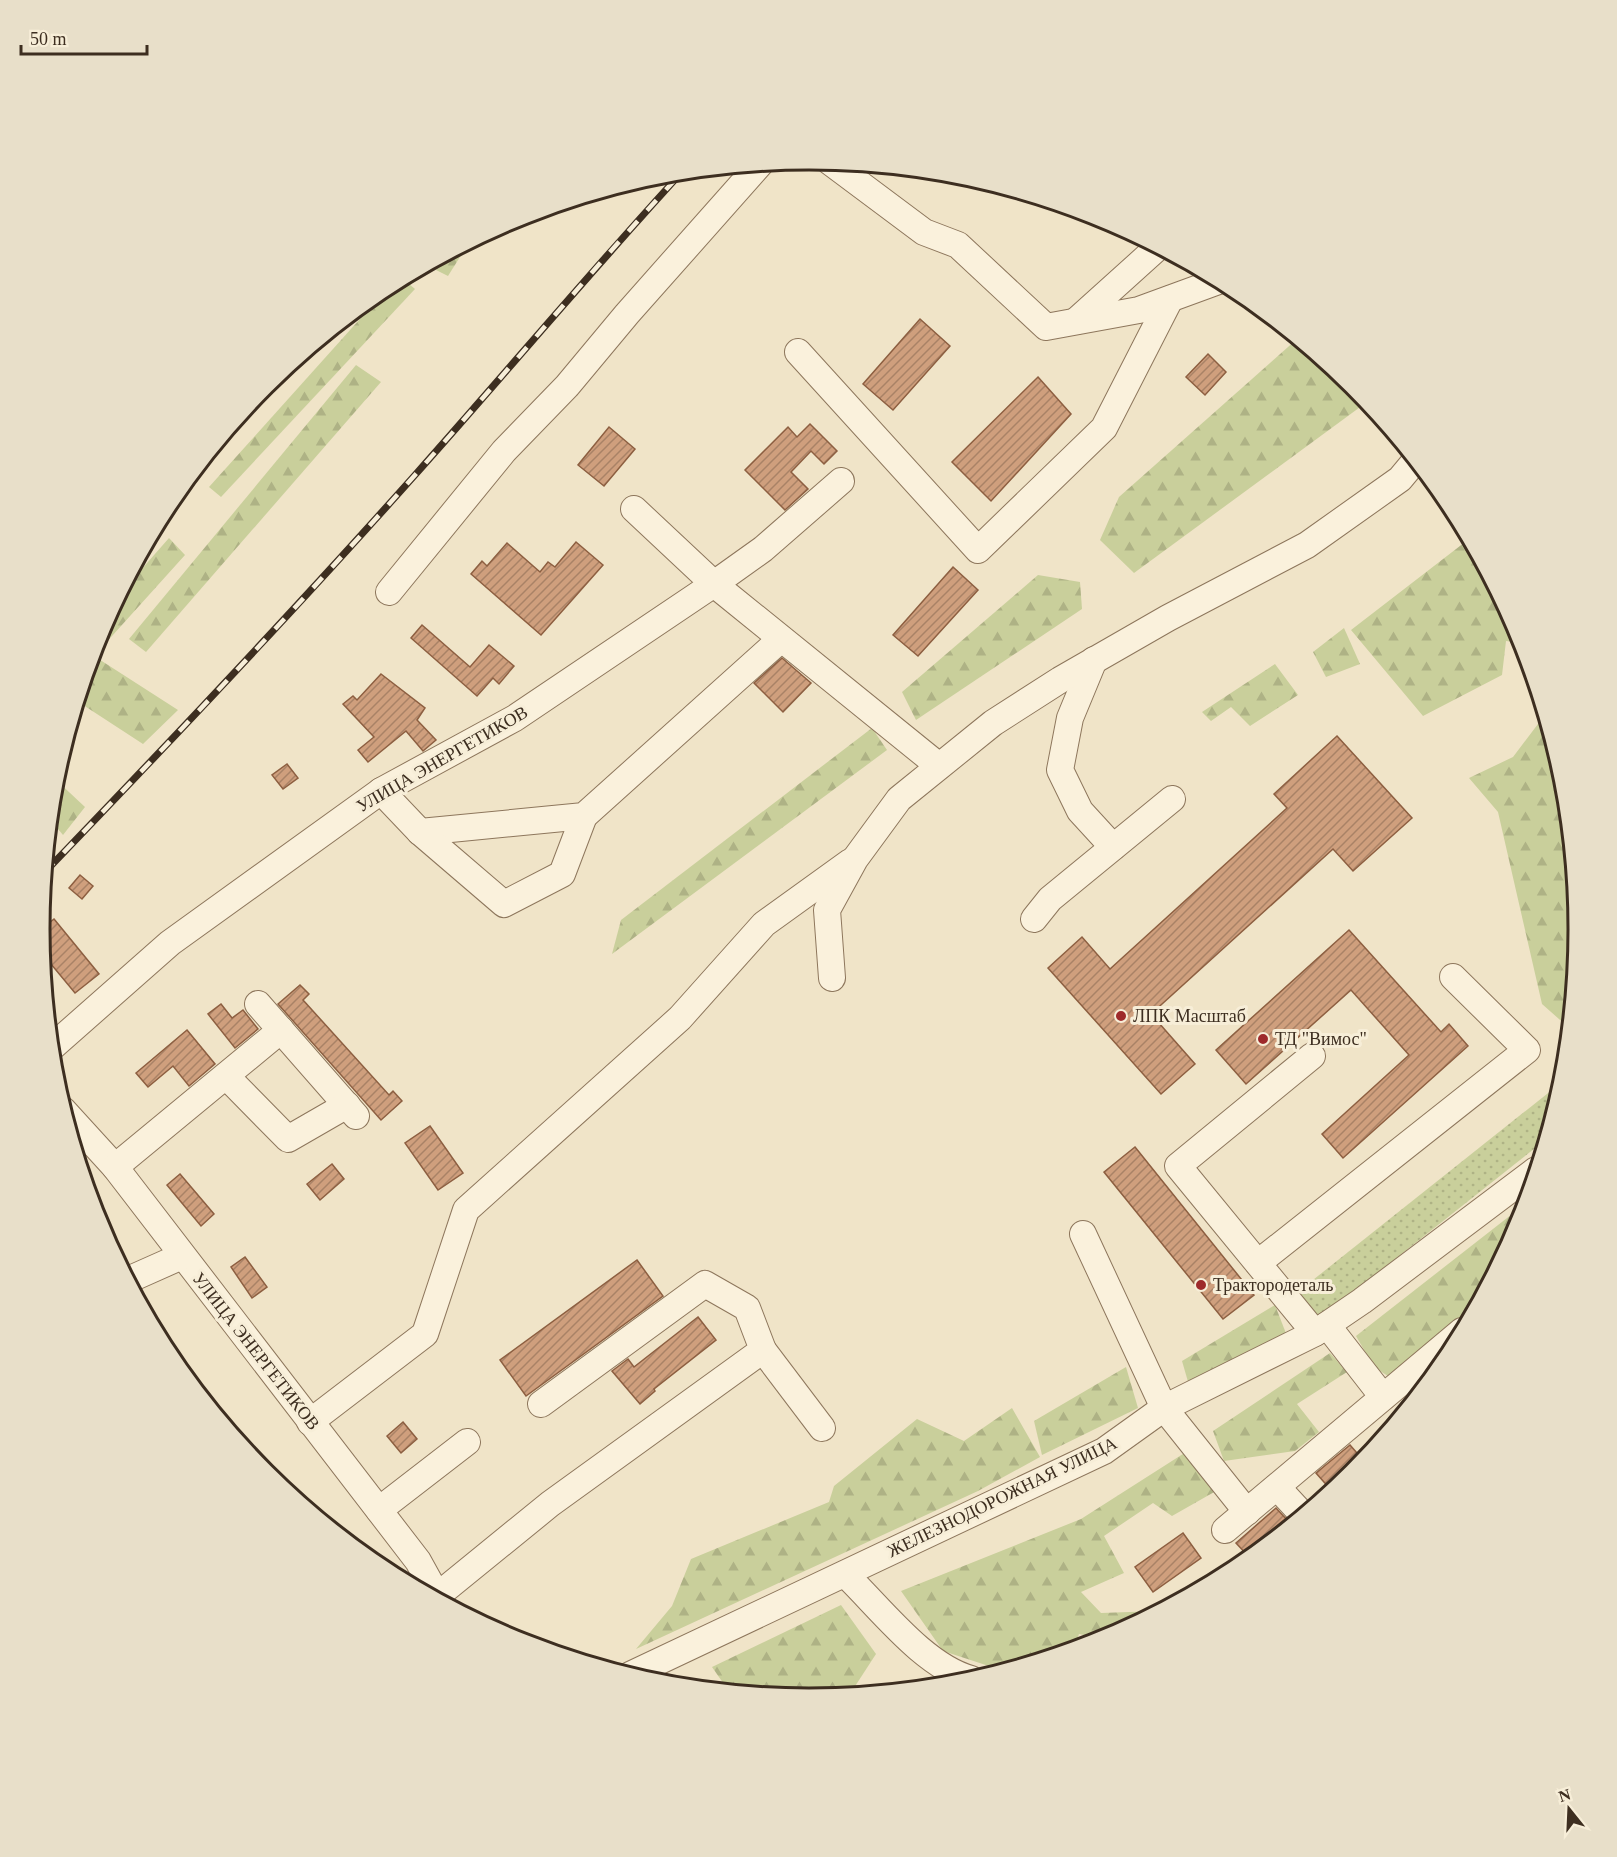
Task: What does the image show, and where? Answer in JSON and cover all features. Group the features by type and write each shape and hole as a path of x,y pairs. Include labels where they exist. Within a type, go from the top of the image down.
{"street":[{"path":"842,171 924,232 958,245 1046,327 1139,310 1209,284"},
{"path":"389,592 504,451 567,386 627,314 753,172"},
{"path":"1076,321 1152,252"},
{"path":"798,352 978,550 1104,428 1170,299"},
{"path":"832,978 827,910 855,859 899,799 993,723 1094,660 1168,618 1307,546 1400,479 1411,466"},
{"name":"УЛИЦА ЭНЕРГЕТИКОВ","path":"58,1042 170,943 381,791 515,718 714,585 763,549 841,481"},
{"path":"634,509 714,585 939,766"},
{"path":"381,791 420,832 504,904 562,874 584,816 781,639"},
{"path":"1094,660 1070,718 1060,770 1080,811 1113,847"},
{"path":"1034,919 1050,899 1172,799"},
{"path":"420,832 584,816"},
{"path":"310,1422 425,1335 466,1210 680,1018 764,924 855,859"},
{"path":"1258,1263 1527,1050 1453,977"},
{"path":"226,1076 288,1139 351,1111 258,1004"},
{"path":"115,1167 281,1030"},
{"path":"1312,1056 1178,1166 1258,1263 1383,1398"},
{"name":"УЛИЦА ЭНЕРГЕТИКОВ","path":"74,1123 115,1167 379,1510 418,1561 433,1588"},
{"name":"ЖЕЛЕЗНОДОРОЖНАЯ УЛИЦА","path":"643,1669 846,1575 944,1525 1104,1451 1164,1408 1321,1329 1525,1178"},
{"path":"1083,1234 1164,1408 1247,1512"},
{"path":"135,1277 182,1256"},
{"path":"541,1404 705,1284 747,1308 763,1350 822,1428"},
{"path":"1225,1530 1440,1349"},
{"path":"443,1594 550,1504 763,1350"},
{"path":"379,1510 467,1442"},
{"path":"1277,1486 1297,1509"},
{"path":"846,1575 930,1658 955,1673"}],"green space":[{"path":"462,254 448,276 436,270 439,266"},
{"path":"409,284 415,289 221,497 209,487 367,311"},
{"path":"1292,344 1360,407 1134,573 1100,540 1119,497"},
{"path":"356,365 381,382 146,652 129,639"},
{"path":"169,538 185,555 105,644 128,593 139,572"},
{"path":"1463,544 1511,642 1506,641 1502,675 1423,716 1351,630"},
{"path":"1038,575 1080,582 1082,609 916,720 902,692"},
{"path":"1344,628 1360,664 1326,677 1313,652"},
{"path":"99,659 178,710 143,744 84,705"},
{"path":"1275,664 1298,695 1250,726 1231,707 1211,721 1202,712"},
{"path":"1539,723 1553,780 1566,879 1568,928 1562,1021 1542,1004 1498,812 1469,778 1513,757"},
{"path":"872,728 887,750 612,954 621,920"},
{"path":"63,786 85,807 63,835 56,827"},
{"path":"1550,1092 1534,1149 1322,1317 1309,1320 1284,1303"},
{"path":"1512,1214 1489,1264 1457,1322 1391,1378 1374,1367 1356,1336"},
{"path":"1275,1305 1287,1336 1191,1392 1182,1361"},
{"path":"1330,1353 1347,1372 1297,1404 1319,1432 1295,1451 1224,1461 1213,1431"},
{"path":"1126,1367 1138,1408 1042,1455 1034,1421"},
{"path":"1012,1408 1040,1457 978,1491 636,1649 672,1606 691,1559 829,1502 834,1486 917,1419 964,1441"},
{"path":"1197,1445 1216,1491 1172,1516 1153,1503 1104,1536 1124,1573 1081,1592 1101,1613 1138,1612 1099,1630 1085,1635 1079,1634 1078,1638 1005,1662 988,1666 943,1651 901,1591 1081,1519"},
{"path":"841,1605 876,1654 855,1686 808,1688 723,1682 712,1667"}],"building":[{"path":"920,319 950,346 893,410 863,384"},
{"path":"1208,354 1226,372 1205,395 1186,377"},
{"path":"1038,377 1071,414 991,501 952,462"},
{"path":"810,424 837,451 824,464 811,451 791,472 808,489 785,510 745,470 788,427 797,437"},
{"path":"609,427 635,449 604,486 578,465"},
{"path":"576,542 603,565 541,635 471,574 482,561 487,566 507,543 540,572 548,562 555,567"},
{"path":"953,567 978,590 918,656 893,635"},
{"path":"422,625 470,667 489,645 514,666 499,684 493,678 477,696 411,638"},
{"path":"782,658 811,683 783,712 754,683"},
{"path":"381,674 425,708 417,720 436,740 423,751 406,731 368,762 358,750 374,737 343,704 353,696 357,700"},
{"path":"1337,736 1412,818 1353,871 1333,849 1151,1014 1195,1064 1161,1094 1048,968 1082,937 1110,969 1287,808 1274,794"},
{"path":"287,764 298,778 283,789 272,775"},
{"path":"80,875 93,886 82,899 69,888"},
{"path":"54,919 99,974 75,993 51,964 50,922"},
{"name":"ТД \"Вимос\"","path":"1349,930 1441,1032 1449,1024 1468,1046 1343,1158 1322,1134 1409,1055 1351,990 1246,1084 1216,1050"},
{"path":"300,985 309,994 303,1000 389,1095 393,1091 402,1101 381,1120 278,1004"},
{"path":"221,1004 232,1018 243,1010 258,1029 235,1048 208,1014"},
{"path":"187,1030 215,1064 189,1086 173,1066 148,1087 136,1073"},
{"path":"430,1126 463,1173 438,1190 405,1143"},
{"path":"1135,1147 1254,1295 1223,1319 1104,1172"},
{"path":"332,1164 344,1179 320,1200 307,1184"},
{"path":"180,1174 214,1214 201,1226 167,1185"},
{"path":"245,1257 267,1287 252,1298 231,1267"},
{"path":"637,1260 663,1296 526,1396 500,1360"},
{"path":"698,1317 716,1340 654,1389 655,1391 640,1404 612,1371 628,1359 634,1367"},
{"path":"403,1422 417,1439 401,1453 387,1436"},
{"path":"1350,1445 1357,1453 1325,1484 1316,1473"},
{"path":"1276,1508 1286,1519 1243,1551 1236,1543"},
{"path":"1183,1533 1201,1558 1153,1592 1135,1567"}],"railway":[{"path":"52,864 324,576 673,182"}],"place":[{"name":"ЛПК Масштаб","path":"1121,1016"},
{"name":"ТД \"Вимос\"","path":"1263,1039"},
{"name":"Трактородеталь","path":"1201,1285"}]}
